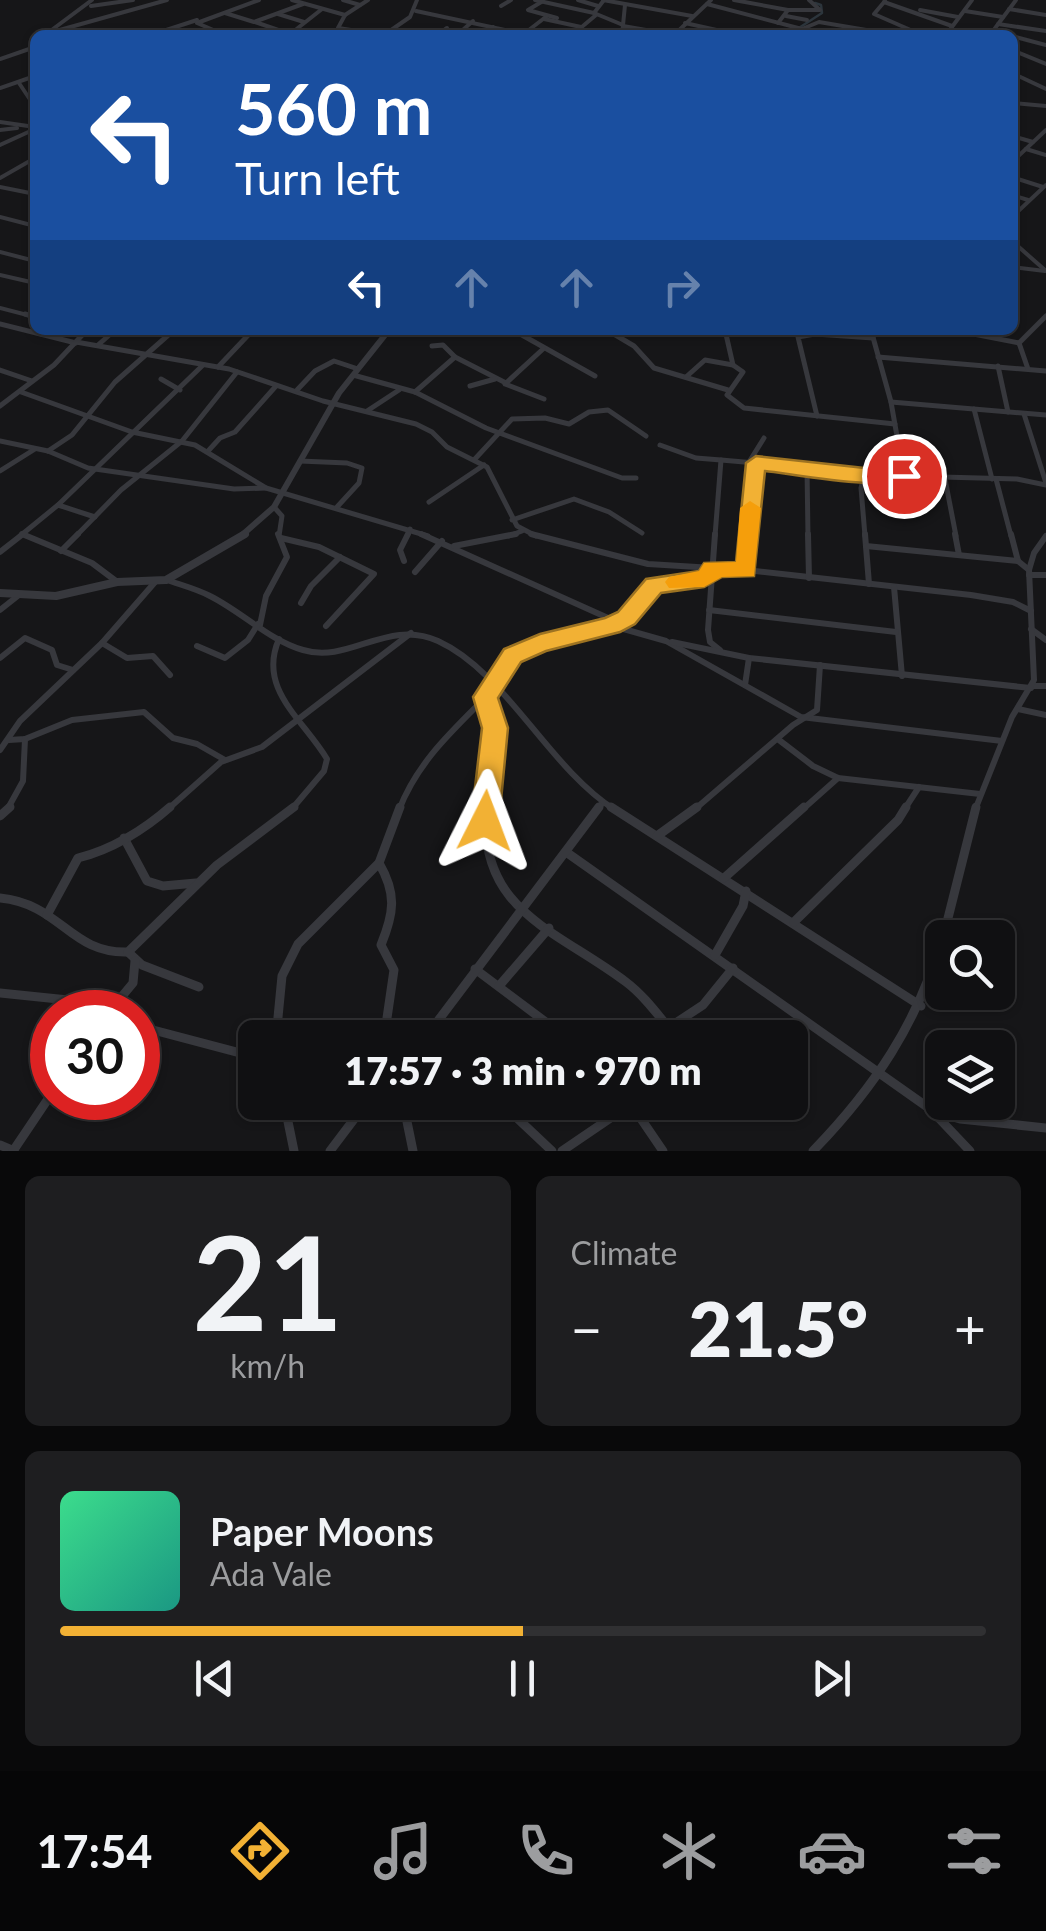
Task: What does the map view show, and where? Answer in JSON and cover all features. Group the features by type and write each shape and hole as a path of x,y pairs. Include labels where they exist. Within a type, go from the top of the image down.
{"street":[{"path":"53,30 90,2 134,0"},
{"path":"62,30 168,0"},
{"path":"198,22 259,0"},
{"path":"292,0 345,15"},
{"path":"343,0 362,5"},
{"path":"351,30 338,28 345,15 368,0"},
{"path":"417,0 411,6 416,11 510,30"},
{"path":"501,6 510,0"},
{"path":"535,0 648,30"},
{"path":"578,0 598,6"},
{"path":"578,30 604,0 692,16"},
{"path":"734,0 788,10 820,10 809,0"},
{"path":"949,30 972,0"},
{"path":"994,30 1016,0"},
{"path":"543,1 528,10 581,28"},
{"path":"911,30 874,14 885,1 915,16 952,26"},
{"path":"90,2 126,12"},
{"path":"679,30 709,2 800,29 819,22 864,30"},
{"path":"915,16 927,2"},
{"path":"254,22 304,3"},
{"path":"167,30 243,4"},
{"path":"622,30 625,5"},
{"path":"295,30 323,8"},
{"path":"1009,9 1046,15"},
{"path":"776,24 788,10"},
{"path":"920,10 958,17"},
{"path":"391,30 416,11"},
{"path":"963,11 1003,17"},
{"path":"224,12 278,30"},
{"path":"275,13 305,22"},
{"path":"786,16 807,20"},
{"path":"532,30 546,18 558,18"},
{"path":"463,30 473,21"},
{"path":"198,22 215,30"},
{"path":"685,23 716,30"},
{"path":"998,24 1046,31"},
{"path":"487,30 494,26"},
{"path":"788,26 810,27"},
{"path":"1034,40 1046,31"},
{"path":"1018,37 1046,45"},
{"path":"0,59 30,49"},
{"path":"1018,52 1046,61"},
{"path":"1018,76 1044,87"},
{"path":"0,88 30,78"},
{"path":"18,82 30,100"},
{"path":"1018,105 1045,109"},
{"path":"0,122 30,128"},
{"path":"0,130 23,127"},
{"path":"1018,156 1046,130"},
{"path":"0,146 30,131"},
{"path":"1018,138 1033,142"},
{"path":"1026,149 1046,155"},
{"path":"0,178 30,161"},
{"path":"1018,179 1045,186"},
{"path":"1018,211 1045,186"},
{"path":"0,187 30,192"},
{"path":"1035,195 1046,198"},
{"path":"1018,197 1030,200"},
{"path":"0,217 30,225"},
{"path":"1018,246 1046,270"},
{"path":"0,252 30,259"},
{"path":"1046,260 1046,270"},
{"path":"1018,268 1046,270"},
{"path":"0,275 30,282"},
{"path":"0,308 30,317"},
{"path":"0,324 14,312"},
{"path":"1019,344 1046,316"},
{"path":"0,324 30,332"},
{"path":"1035,328 1046,329"},
{"path":"44,335 218,367 416,424 494,474 502,503 522,532 634,561 712,571 746,570 1013,602 1032,598"},
{"path":"0,406 21,392 82,335"},
{"path":"98,344 109,335"},
{"path":"48,451 90,418 115,382 168,335"},
{"path":"218,367 248,335"},
{"path":"0,750 20,722 161,580 246,533 274,507 334,403 384,335"},
{"path":"522,335 595,376"},
{"path":"725,335 733,365"},
{"path":"801,335 798,336 817,416"},
{"path":"872,335 891,402 904,476"},
{"path":"976,335 1019,344"},
{"path":"618,336 640,351 650,365 728,390"},
{"path":"1019,344 1028,369"},
{"path":"432,346 444,345 455,357 495,379 544,399"},
{"path":"506,382 543,349"},
{"path":"415,392 455,357"},
{"path":"878,358 1046,371"},
{"path":"686,377 705,360 733,365 743,372 727,397 750,410 895,424"},
{"path":"297,390 315,371 334,361 400,390 415,392 498,432 622,478 636,478"},
{"path":"0,552 58,505 203,365"},
{"path":"998,366 1008,412"},
{"path":"0,370 33,381"},
{"path":"61,551 138,476 182,441 237,372"},
{"path":"161,378 180,390"},
{"path":"470,386 495,379"},
{"path":"208,450 234,432 276,386"},
{"path":"366,412 400,390"},
{"path":"21,392 132,432 208,450 266,488"},
{"path":"891,402 1046,415"},
{"path":"974,409 1018,561 1029,573 1046,575"},
{"path":"474,460 510,419 545,418 570,424 588,412 604,410 646,436"},
{"path":"660,445 696,458 864,475 1045,481 1024,414"},
{"path":"746,570 752,462 764,438"},
{"path":"0,441 48,451 93,469 234,489 266,488 410,529 615,624 666,641 749,658 902,676 1046,686"},
{"path":"0,470 36,449"},
{"path":"720,650 708,637 721,460"},
{"path":"300,461 330,465 345,462 362,468 359,482 338,508"},
{"path":"429,502 484,465"},
{"path":"808,468 808,578"},
{"path":"864,475 861,488 870,584"},
{"path":"945,479 958,555"},
{"path":"512,520 574,499 609,512 642,534"},
{"path":"58,505 95,517"},
{"path":"274,507 281,513 276,532 282,538 313,545 375,576 326,626"},
{"path":"404,561 400,550 410,529"},
{"path":"452,546 522,532"},
{"path":"22,534 92,563 117,582"},
{"path":"947,920 980,794 1002,741 1032,687 1029,573 1034,553 1046,536"},
{"path":"197,646 225,658 248,640 259,624 268,592 286,560 282,538"},
{"path":"415,572 442,541"},
{"path":"866,546 1018,561"},
{"path":"301,603 311,586 340,558"},
{"path":"277,1020 289,960 313,926 379,862 412,779 436,746 486,697 508,660 519,652 615,624 634,610 650,587 696,581 712,571"},
{"path":"0,593 56,596 117,582 161,580 210,596 279,639 306,650 325,653 379,636 430,636 460,654 492,684 553,756 603,802 920,1006"},
{"path":"894,587 902,676"},
{"path":"0,610 19,595"},
{"path":"1013,602 1031,611"},
{"path":"710,610 896,632"},
{"path":"1031,629 1046,640"},
{"path":"47,915 78,858 95,854 152,824 226,760 262,748 412,633"},
{"path":"0,658 21,640 30,638 52,650 53,663 73,670"},
{"path":"128,952 240,846 295,807 324,771 324,752 286,708 269,667 270,655 279,639"},
{"path":"666,641 806,718"},
{"path":"102,643 126,658 152,656 170,675"},
{"path":"744,686 750,675 749,658"},
{"path":"819,715 820,666"},
{"path":"486,697 495,728 485,821 488,862 500,886 523,909 626,982 661,1020"},
{"path":"1018,709 1046,714"},
{"path":"9,740 26,739 72,720 144,712 172,738 198,744 226,760"},
{"path":"655,836 664,834 792,725 806,718 819,715 1002,741"},
{"path":"0,816 19,798 24,787 26,739"},
{"path":"779,740 813,766 838,778 980,794"},
{"path":"724,878 838,778"},
{"path":"794,922 898,820 919,787"},
{"path":"438,1020 603,802"},
{"path":"124,838 146,882 154,886 198,883"},
{"path":"566,852 925,1105"},
{"path":"379,862 395,898 396,910 380,946 394,970 388,1020"},
{"path":"715,956 744,906 746,892"},
{"path":"0,898 33,904 93,947 128,952 135,961 199,987"},
{"path":"499,986 548,928"},
{"path":"127,990 134,982 135,961"},
{"path":"681,1020 703,1006 733,968"},
{"path":"475,969 543,1020"},
{"path":"814,1151 864,1100 920,1006 925,991"},
{"path":"0,993 30,996"},
{"path":"160,1032 238,1052"},
{"path":"0,1145 14,1151 34,1120"},
{"path":"288,1120 294,1151"},
{"path":"330,1151 353,1120"},
{"path":"406,1120 412,1151"},
{"path":"519,1120 552,1151"},
{"path":"562,1151 606,1120"},
{"path":"642,1120 663,1151"},
{"path":"938,1120 970,1151"},
{"path":"960,1120 1009,1121 1046,1128"}],"waterway":[{"path":"796,30 822,13 821,5 815,3"}],"slow traffic":[{"path":"677,582 704,579 712,574 712,568 746,570 750,508"}],"route":[{"path":"485,821 495,728 486,697 508,660 529,647 612,626 626,618 654,585 704,579 712,574 712,568 746,570 750,554 751,484 756,463 904,476"}]}
